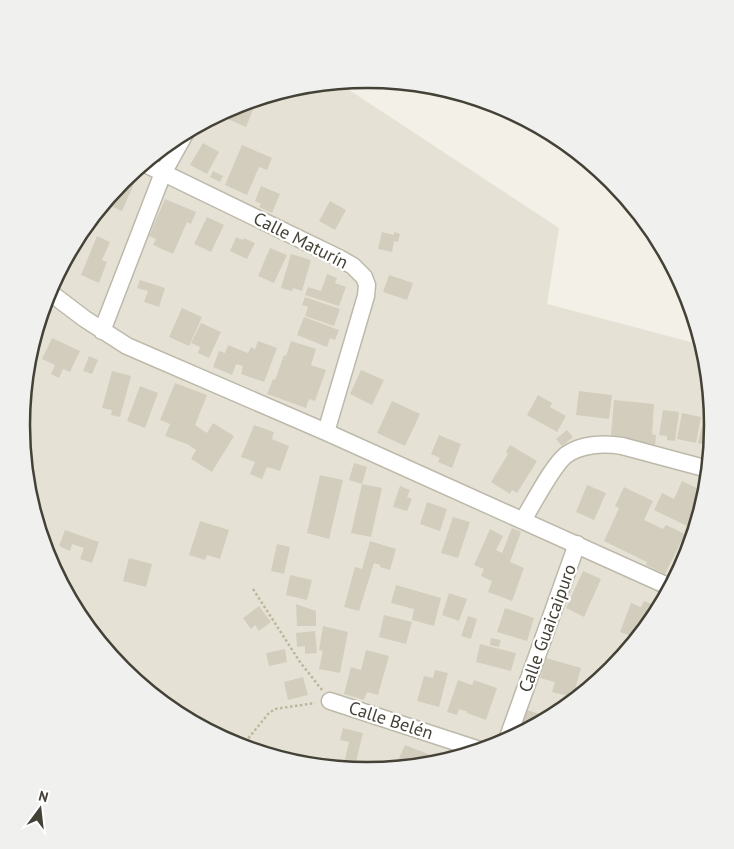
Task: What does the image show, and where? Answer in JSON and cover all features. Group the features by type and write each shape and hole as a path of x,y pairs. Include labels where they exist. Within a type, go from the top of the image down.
{"street":[{"path":"102,331 163,173 180,144"},
{"name":"Calle Maturín","path":"150,167 339,258 354,266 364,277 367,285 366,296 326,432"},
{"path":"56,297 102,331 127,346 326,432 664,584"},
{"path":"523,520 558,464 565,456 581,448 612,444 701,467"},
{"name":"Calle Guaicaipuro","path":"511,729 577,544"},
{"name":"Calle Belén","path":"330,701 468,746"}],"path":[{"path":"247,739 262,719 275,709 330,701 300,662 253,590"}],"shaded area":[{"path":"346,88 559,228 547,304 694,343 701,381 704,424 701,468 693,512 678,553 659,593 634,630 605,663 554,705 496,736 475,744 433,755 411,759 367,762 323,759 301,755 259,744 238,736 180,705 129,663 87,612 65,574 56,553 41,512 36,490 30,424 36,359 41,337 56,296 65,275 87,237 129,186 180,144 218,122 259,105 301,94"}],"building":[{"path":"254,107 246,127 228,119 229,117"},
{"path":"203,143 219,152 207,174 190,165"},
{"path":"242,145 272,158 267,170 259,167 247,195 225,185"},
{"path":"213,171 223,176 220,182 210,177"},
{"path":"132,183 134,184 122,211 111,206"},
{"path":"261,186 280,194 272,213 259,207 261,204 255,201"},
{"path":"165,199 196,212 191,224 187,222 173,254 153,245 156,239 149,236"},
{"path":"330,201 346,210 335,230 319,221"},
{"path":"207,217 224,225 211,252 194,244"},
{"path":"382,232 394,235 394,232 400,234 398,242 394,241 392,252 378,249"},
{"path":"97,236 110,242 102,260 107,262 99,283 81,275"},
{"path":"236,237 255,243 247,259 230,251"},
{"path":"270,248 287,255 274,283 258,276"},
{"path":"291,254 311,260 302,291 293,288 292,291 281,288"},
{"path":"327,274 337,278 335,283 346,287 339,306 305,295 308,287 321,291"},
{"path":"389,275 413,283 407,300 383,292"},
{"path":"140,280 165,288 159,307 144,302 148,291 137,288"},
{"path":"305,297 340,309 334,326 305,316 308,307 302,305"},
{"path":"182,308 202,317 189,346 169,337"},
{"path":"304,317 339,330 335,340 330,338 327,347 297,335"},
{"path":"201,323 221,332 209,358 198,353 200,347 191,343"},
{"path":"52,338 80,351 70,372 63,369 59,378 51,374 55,365 42,359"},
{"path":"258,341 277,348 264,382 241,374 243,366 236,364 232,375 213,367 219,351 225,353 228,345 248,353 251,347 255,349"},
{"path":"291,341 316,349 311,365 326,370 315,401 309,399 306,408 267,394 273,379 275,380 284,355 286,356"},
{"path":"89,356 98,360 92,374 83,371"},
{"path":"361,370 384,380 372,405 350,394"},
{"path":"112,371 131,376 120,417 111,415 112,410 102,408"},
{"path":"175,383 207,395 195,425 207,433 213,423 234,436 212,472 191,459 196,450 187,444 165,436 170,424 160,420"},
{"path":"140,386 158,393 145,428 127,421"},
{"path":"579,391 612,395 609,419 576,415"},
{"path":"538,395 552,403 550,407 566,416 557,432 527,415"},
{"path":"614,400 654,404 652,434 656,435 655,446 611,435"},
{"path":"392,401 420,414 405,446 377,433"},
{"path":"663,410 679,412 675,441 667,440 667,436 659,435"},
{"path":"682,413 701,417 696,443 677,439"},
{"path":"704,419 703,444 698,443"},
{"path":"254,425 274,432 272,439 289,446 280,471 267,467 262,479 250,474 255,462 241,457"},
{"path":"567,430 573,437 562,446 556,439"},
{"path":"439,435 461,444 452,468 438,462 440,458 431,454"},
{"path":"510,445 537,461 517,493 512,490 510,494 491,482 508,454 506,452"},
{"path":"354,463 367,467 362,484 349,480"},
{"path":"320,475 343,480 329,539 307,533"},
{"path":"682,481 698,489 686,533 684,532 687,526 654,510 662,493 674,499"},
{"path":"362,484 382,488 371,537 351,533"},
{"path":"587,485 606,493 594,520 576,512"},
{"path":"400,486 410,490 407,497 412,499 407,511 393,507"},
{"path":"624,487 653,501 644,520 663,529 666,525 685,534 665,574 646,565 647,562 604,541 619,508 615,506"},
{"path":"427,502 447,509 440,531 420,524"},
{"path":"453,517 470,522 458,558 441,553"},
{"path":"200,521 229,530 220,559 207,555 205,560 189,555"},
{"path":"512,528 521,532 510,562 524,568 512,601 488,592 492,581 481,576 484,569 474,565 490,529 503,536 496,550 502,553"},
{"path":"65,530 99,542 92,563 80,559 84,548 72,544 70,551 59,546"},
{"path":"370,541 396,549 390,570 374,563 359,611 344,607 355,567 362,569"},
{"path":"277,544 290,547 284,574 271,571"},
{"path":"129,558 152,564 146,587 123,581"},
{"path":"583,571 601,579 584,617 566,608"},
{"path":"290,575 312,580 307,600 286,595"},
{"path":"396,585 441,598 434,626 412,620 414,609 391,603"},
{"path":"449,593 467,599 459,621 442,615"},
{"path":"644,601 652,604 630,635 620,632 631,603 641,607"},
{"path":"296,604 316,611 316,626 297,626"},
{"path":"259,606 271,622 259,631 255,625 251,629 243,618"},
{"path":"505,608 534,618 527,641 497,632"},
{"path":"384,615 412,622 406,644 379,637"},
{"path":"468,616 477,619 471,639 461,636"},
{"path":"323,626 348,632 340,673 319,669 323,651 319,650"},
{"path":"315,631 317,653 305,654 305,646 297,647 296,633"},
{"path":"491,638 501,640 499,647 490,645"},
{"path":"480,644 516,653 511,671 476,662"},
{"path":"285,649 287,662 269,666 266,653"},
{"path":"366,650 389,656 378,695 367,692 364,700 344,694 351,667 361,670"},
{"path":"546,658 581,668 575,689 567,696 552,692 555,682 540,678"},
{"path":"435,670 448,673 439,707 417,701 424,676 433,678"},
{"path":"303,677 308,695 288,700 284,682"},
{"path":"458,680 472,685 474,680 497,688 486,720 459,709 457,715 447,712"},
{"path":"527,710 539,714 535,716 523,723"},
{"path":"343,728 363,733 356,762 344,761 349,742 340,740"},
{"path":"405,745 431,755 411,759 398,760"}]}
